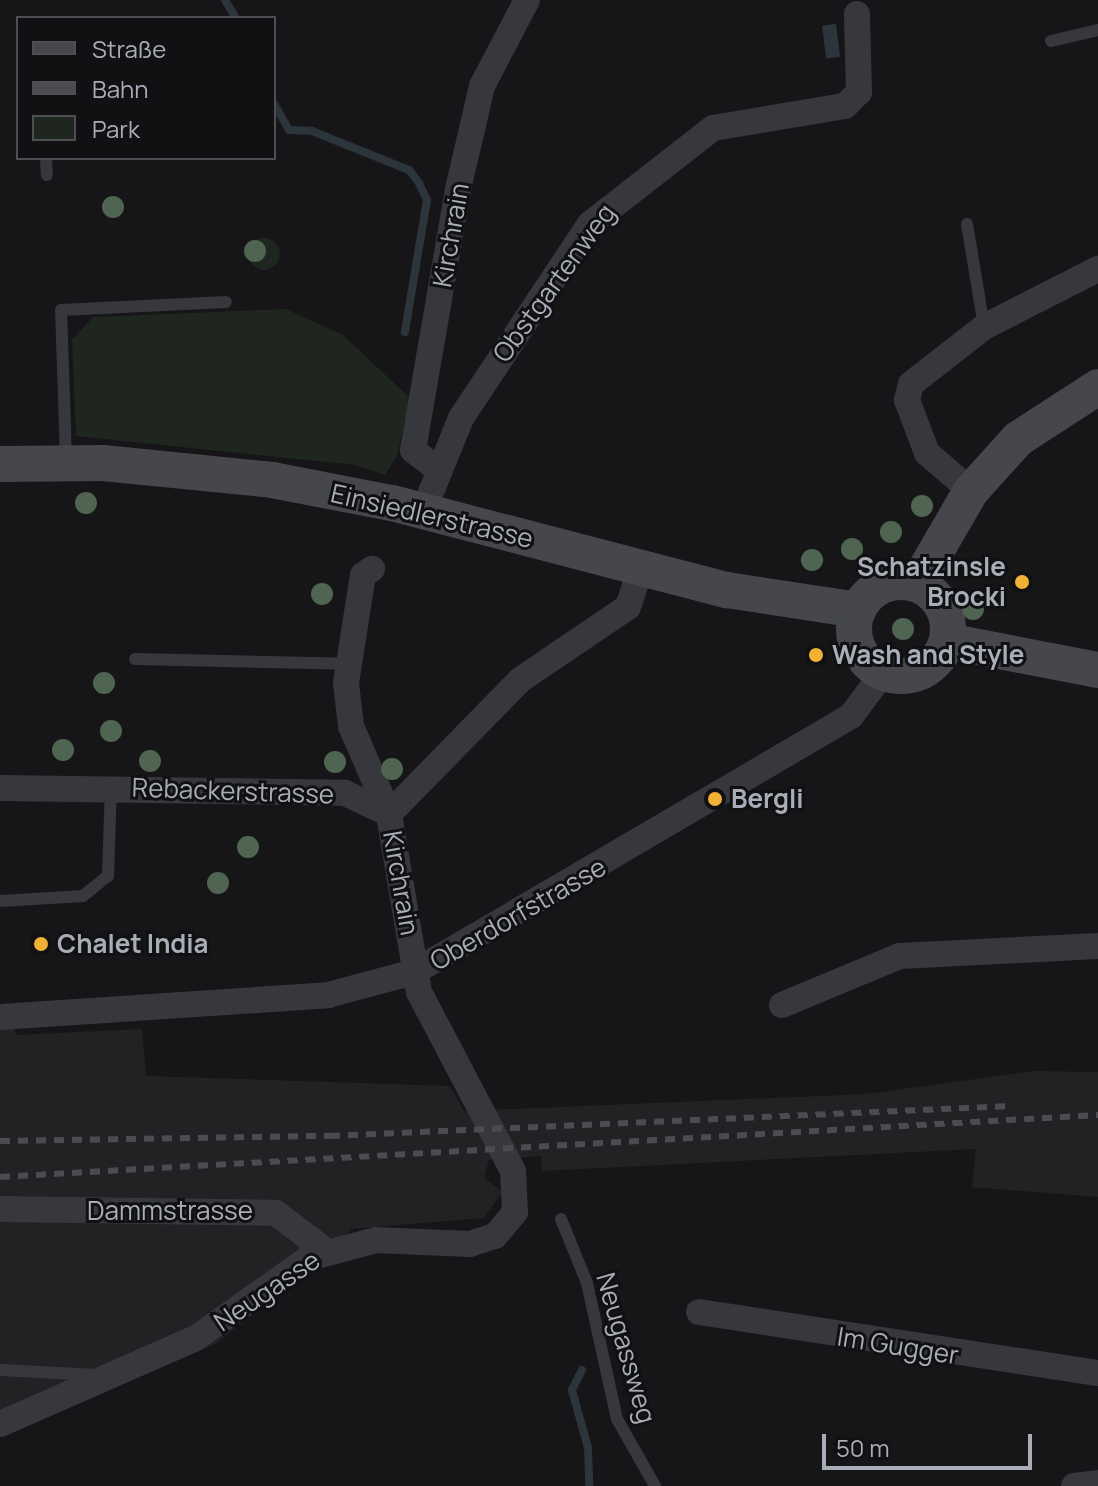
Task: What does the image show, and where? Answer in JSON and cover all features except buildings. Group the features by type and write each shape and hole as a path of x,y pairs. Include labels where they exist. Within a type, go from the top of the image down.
{"main road":[{"path":"917,584 971,491 1018,439 1098,387"},
{"name":"Einsiedlerstrasse","path":"0,464 66,462 272,480 423,512 641,567 858,610"},
{"path":"889,583 917,584 939,601 947,641 922,671 883,673 860,653 858,610 889,583"},
{"path":"947,641 1098,670"}],"street":[{"name":"Kirchrain","path":"436,468 413,450 459,185 482,86 527,0"},
{"name":"Obstgartenweg","path":"423,512 436,468 535,303 612,200 713,128 845,106 859,92 857,14"},
{"path":"971,491 927,453 907,400 911,384 984,327 1098,269"},
{"path":"389,814 520,680 628,607 641,567"},
{"name":"Kirchrain","path":"372,569 363,575 349,664 351,726 389,814 414,972"},
{"name":"Oberdorfstrasse","path":"0,1017 328,995 414,972 851,716 883,673"},
{"name":"Rebackerstrasse","path":"0,788 111,787 345,793 389,814"},
{"path":"782,1005 900,956 1098,946"},
{"name":"Neugasse","path":"0,1424 196,1338 326,1251 376,1240 470,1244 495,1236 515,1212 513,1171 428,1012 414,972"},
{"name":"Dammstrasse","path":"0,1209 276,1213 326,1251"},
{"name":"Im Gugger","path":"699,1312 1098,1373"},
{"path":"1074,1486 1098,1483"}],"lane":[{"path":"1051,41 1098,30"},
{"path":"46,160 47,175"},
{"path":"967,224 984,327"},
{"path":"66,462 61,310 226,302"},
{"path":"135,659 349,664"},
{"path":"0,901 83,896 108,876 111,787"},
{"name":"Neugassweg","path":"561,1219 587,1283 617,1419 655,1486"},
{"path":"0,1370 105,1376"}],"shaded area":[{"path":"836,24 840,57 826,58 822,26"},
{"path":"13,1025 16,1035 142,1029 146,1076 450,1086 464,1111 866,1094 1034,1071 1098,1072 1098,1197 972,1187 976,1149 542,1171 541,1156 489,1160 484,1177 502,1192 484,1218 350,1229 332,1262 293,1282 215,1344 0,1436 0,1026"}],"green space":[{"path":"264,238 276,242 280,254 276,266 264,270 252,266 248,254 252,242"},
{"path":"286,309 343,335 410,398 397,456 385,475 356,465 76,436 72,340 93,317"}],"waterway":[{"path":"225,0 235,16"},
{"path":"276,107 289,130 312,131 409,170 419,183 427,200 405,332"},
{"path":"582,1370 572,1390 588,1448 589,1486"}],"railway":[{"path":"0,1141 330,1136 1011,1106"},
{"path":"0,1177 1098,1115"}],"place":[{"name":"Schatzinsle Brocki","path":"1022,582"},
{"name":"Wash and Style","path":"816,655"},
{"name":"Bergli","path":"715,799"},
{"name":"Chalet India","path":"41,944"}]}
